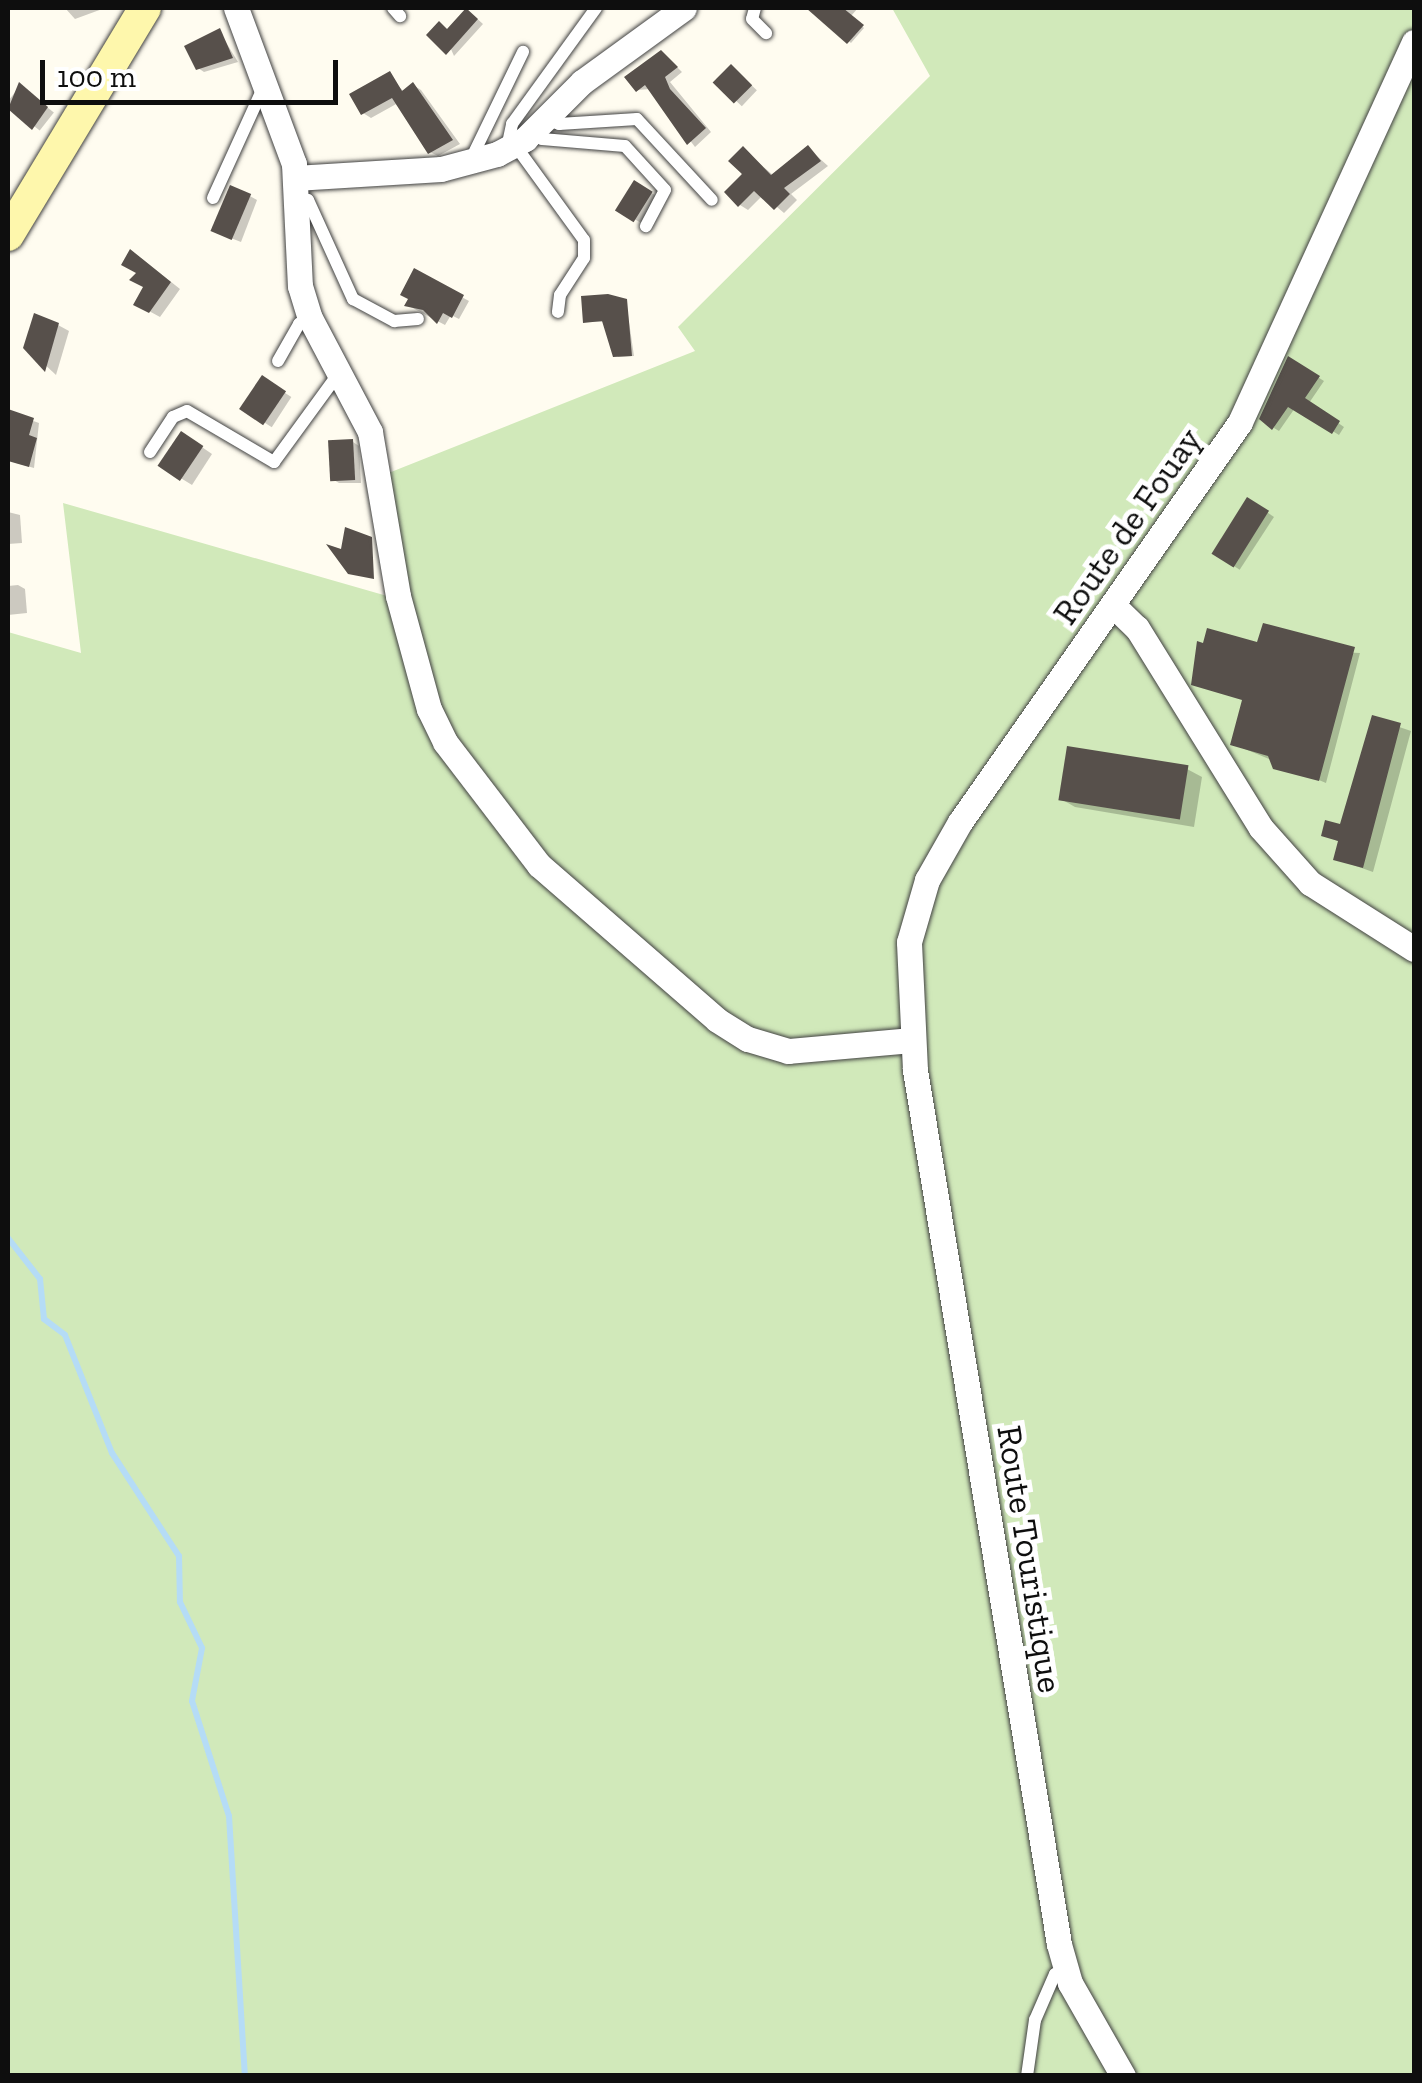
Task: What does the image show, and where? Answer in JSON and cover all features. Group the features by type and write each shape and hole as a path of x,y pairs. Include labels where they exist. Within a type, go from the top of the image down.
{"main road":[{"path":"8,235 145,8"}],"street":[{"path":"236,8 267,85 295,188 300,286 310,318 370,432 398,596 428,710 470,780 539,865 658,971 748,1039 788,1052 911,1040"},
{"path":"295,188 468,164 525,136 595,71 684,8"},
{"name":"Route de Fouay","path":"911,1040 909,942 927,880 1003,760 1116,608 1240,422 1414,42"},
{"path":"1116,608 1137,628 1261,828 1310,883 1414,949"},
{"name":"Route Touristique","path":"911,1040 1065,1969 1123,2076"}],"lane":[{"path":"558,312 560,295 584,258 584,240 525,136 512,124 596,8"},
{"path":"755,8 752,19 766,33"},
{"path":"468,164 523,52"},
{"path":"213,198 256,94 267,85"},
{"path":"525,136 559,124 637,119 712,200"},
{"path":"525,136 625,146 665,190 646,226"},
{"path":"295,188 308,200 354,300 394,321 418,319"},
{"path":"278,361 299,324 310,318"},
{"path":"150,452 173,417 187,411 274,462 341,372"},
{"path":"1027,2076 1034,2020 1055,1974 1065,1969"}],"green space":[{"path":"892,8 1414,8 1414,2075 8,2075 8,632 81,653 63,503 408,602 386,474 695,351 678,327 930,76"}],"building":[{"path":"466,8 478,19 446,55 426,35 439,21 447,29"},
{"path":"806,8 843,8 864,25 847,44"},
{"path":"220,28 233,58 196,70 184,46"},
{"path":"661,50 678,67 665,77 670,89 706,128 687,145 645,85 636,92 624,77"},
{"path":"731,64 752,85 734,104 713,82"},
{"path":"390,71 402,91 413,82 453,140 428,154 392,98 361,115 349,94"},
{"path":"19,82 48,107 32,130 8,109"},
{"path":"808,145 821,161 784,188 790,194 774,210 754,191 738,207 724,192 742,174 728,161 743,146 771,175"},
{"path":"634,180 653,192 634,222 615,211"},
{"path":"230,185 251,194 232,240 210,231"},
{"path":"130,249 171,282 149,313 133,305 143,287 129,280 136,273 121,265"},
{"path":"414,268 464,295 452,318 443,313 437,324 423,310 404,306 408,299 400,295"},
{"path":"608,294 627,299 632,356 613,357 602,321 583,323 581,296"},
{"path":"34,313 59,323 45,372 23,348"},
{"path":"1288,356 1320,376 1305,398 1340,421 1332,434 1288,407 1272,430 1259,419"},
{"path":"262,375 286,391 263,425 239,409"},
{"path":"8,409 34,418 29,435 37,438 29,467 8,461"},
{"path":"181,431 203,446 180,481 158,466"},
{"path":"353,439 355,480 330,481 328,440"},
{"path":"1247,497 1269,511 1234,568 1211,554"},
{"path":"345,527 372,537 374,579 348,574 326,544 341,549"},
{"path":"1263,623 1355,647 1319,781 1273,769 1268,756 1230,745 1242,700 1191,685 1197,641 1203,643 1207,628 1257,642"},
{"path":"1372,715 1401,723 1363,868 1333,860 1338,841 1321,836 1325,820 1340,824"},
{"path":"1067,746 1188,765 1180,820 1058,800"}],"waterway":[{"path":"8,1238 40,1279 44,1319 65,1335 112,1453 179,1556 180,1602 202,1648 192,1701 229,1816 245,2076"}]}
